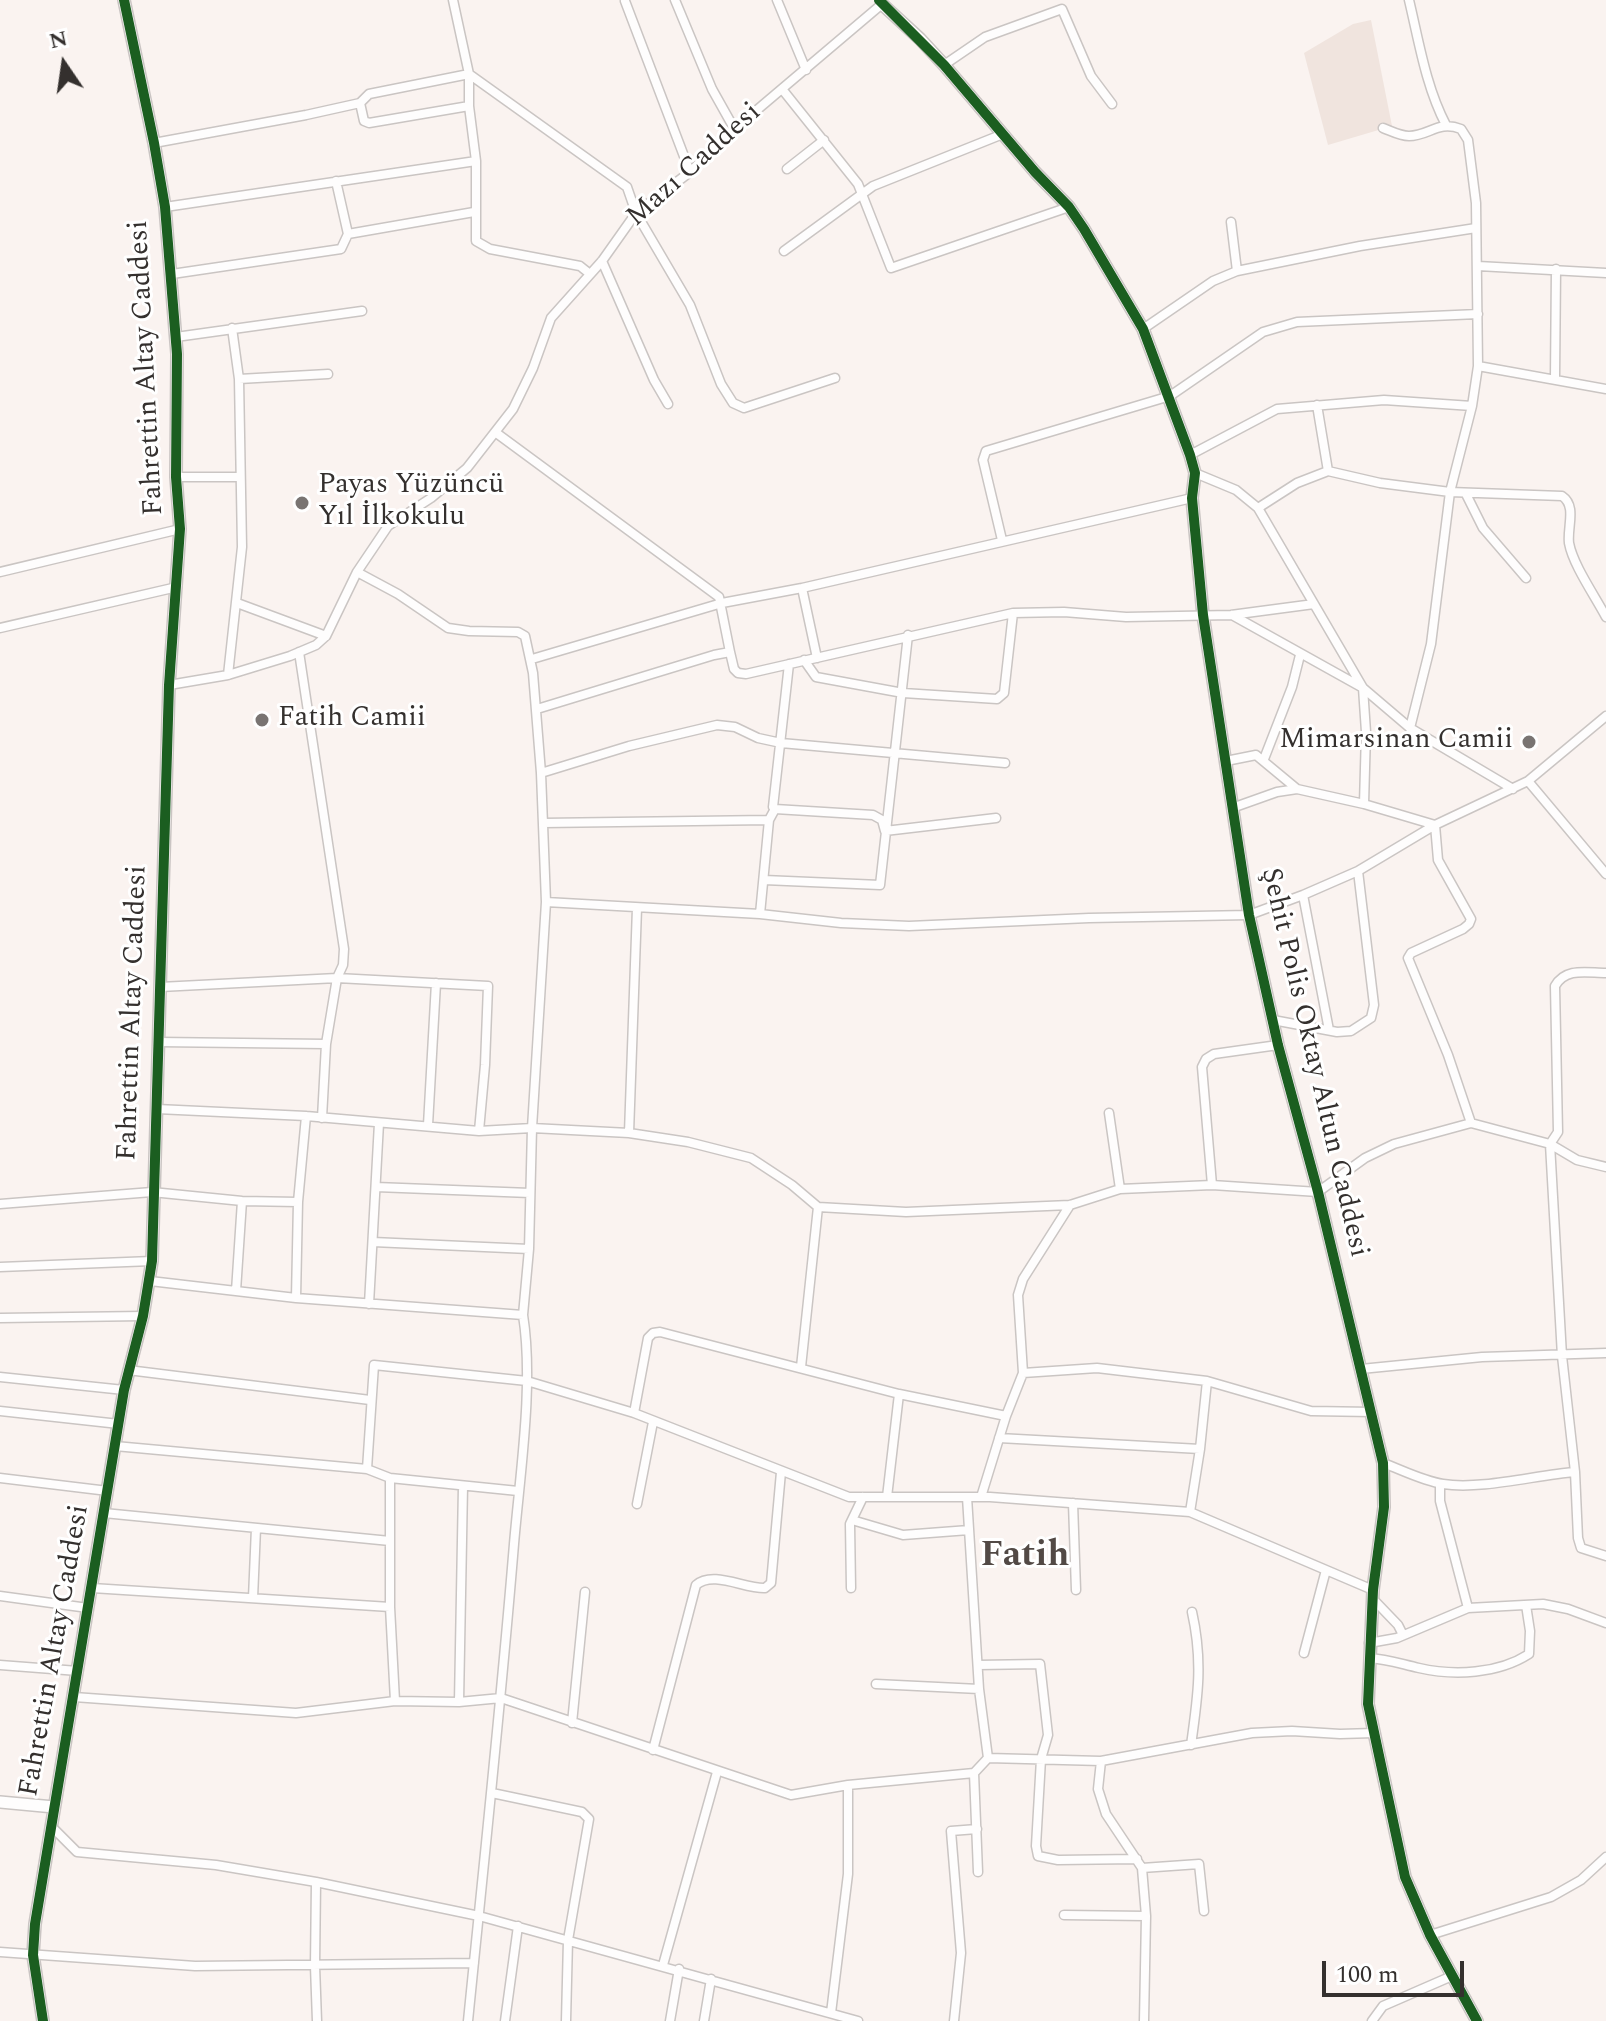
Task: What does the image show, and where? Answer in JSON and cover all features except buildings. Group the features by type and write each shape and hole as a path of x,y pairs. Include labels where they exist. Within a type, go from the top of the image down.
{"street":[{"name":"Fahrettin Altay Caddesi","path":"43,2021 33,1955 35,1924 124,1390 143,1316 152,1261 169,685 180,529 176,477 176,337 165,207 124,0"},
{"path":"453,0 469,74 469,106 476,161 476,241 482,246 580,266 590,274"},
{"path":"675,0 712,89 735,130"},
{"path":"777,0 806,70"},
{"path":"1409,0 1424,64 1446,125"},
{"path":"625,1 690,172"},
{"name":"Mazı Caddesi","path":"326,636 357,572 388,526 431,498 467,468 513,409 533,368 551,318 602,261 636,213 690,172 881,2"},
{"name":"Şehit Polis Oktay Altun Caddesi","path":"881,2 944,65 1069,207 1143,329 1190,455 1195,473 1192,498 1203,615 1249,915 1278,1045 1318,1192 1383,1463 1384,1507 1369,1643 1368,1704 1405,1877 1430,1935 1477,2021"},
{"path":"944,65 985,37 1062,9 1091,76 1112,104"},
{"path":"154,143 306,115 360,103 369,94 469,74 627,187 636,213 690,305 721,384 733,403 744,408 835,378"},
{"path":"782,89 858,184 891,268 1069,207"},
{"path":"360,103 364,121 369,123 469,106"},
{"path":"1383,128 1412,136 1446,125 1461,129 1468,140 1476,203 1478,366 1472,406 1450,492 1431,644 1410,728"},
{"path":"784,251 861,193 1003,134"},
{"path":"787,169 824,140"},
{"path":"165,207 476,161"},
{"path":"172,274 341,249 348,234 336,181"},
{"path":"348,234 474,212"},
{"path":"1231,222 1237,271"},
{"path":"1143,329 1213,281 1237,271 1360,246 1476,228"},
{"path":"602,261 654,380 668,404"},
{"path":"1478,266 1606,273"},
{"path":"1555,378 1556,269"},
{"path":"176,337 362,311"},
{"path":"1002,540 983,460 986,451 1170,396 1276,326 1297,322 1478,314"},
{"path":"228,675 242,547 239,379 232,328"},
{"path":"1478,366 1606,389"},
{"path":"239,379 328,374"},
{"path":"1190,455 1277,409 1384,400 1472,406"},
{"path":"1317,405 1328,471"},
{"path":"495,432 719,597 734,669 738,673 746,674 1013,613 1064,612 1126,617 1231,615 1314,604"},
{"path":"1258,508 1297,483 1328,471 1380,483 1466,494 1565,497 1571,511 1568,537 1571,550 1606,617"},
{"path":"1195,473 1236,490 1258,508 1363,688 1366,732 1364,804"},
{"path":"176,477 240,477"},
{"path":"1466,494 1483,528 1526,578"},
{"path":"532,659 722,603 802,588 1192,498"},
{"path":"0,572 180,529"},
{"path":"357,572 398,594 448,628 518,632 525,636 532,659 537,709 546,902 523,1315 528,1346 527,1381 501,1698 468,2021"},
{"path":"0,628 177,587"},
{"path":"802,588 817,658"},
{"path":"169,685 228,675 299,652 316,645 326,636 237,603"},
{"path":"804,660 816,677 903,693 992,700 1004,693 1013,613"},
{"path":"1231,615 1363,688 1410,728 1513,789"},
{"path":"764,880 880,885 908,635"},
{"path":"299,652 344,949 326,1044 322,1118"},
{"path":"537,709 685,662 730,652"},
{"path":"1264,759 1292,687 1300,655"},
{"path":"760,914 769,820 775,809 789,664"},
{"path":"546,902 909,926 1249,915 1358,871 1435,825 1528,781 1606,716"},
{"path":"541,773 629,746 717,725 735,727 758,738 781,743 1005,763"},
{"path":"1226,761 1256,755 1297,789"},
{"path":"1528,781 1606,874"},
{"path":"1232,808 1277,792 1297,789 1435,825"},
{"path":"775,809 873,815 882,820 885,831"},
{"path":"885,831 996,818"},
{"path":"543,823 769,820"},
{"path":"1435,825 1438,860 1471,919 1463,929 1411,953 1408,958 1448,1055 1471,1123"},
{"path":"1273,1020 1351,1031 1371,1018 1374,1005 1358,871"},
{"path":"1303,895 1329,1030"},
{"path":"629,1133 637,908"},
{"path":"1606,973 1572,972 1564,975 1555,986 1558,1132 1550,1144 1562,1356 1575,1472 1578,1538 1581,1548 1606,1556"},
{"path":"160,987 337,978 488,986 479,1131"},
{"path":"428,1125 436,983"},
{"path":"158,1042 326,1044"},
{"path":"1212,1185 1202,1067 1206,1059 1214,1054 1278,1045"},
{"path":"157,1109 306,1116 479,1131 532,1128 629,1133 688,1142 751,1158 792,1185 818,1207 906,1212 1070,1205 1120,1189 1212,1185 1318,1192 1365,1158 1394,1144 1471,1123 1550,1144 1577,1160 1606,1167"},
{"path":"1109,1113 1120,1189"},
{"path":"296,1298 298,1202 306,1116"},
{"path":"369,1304 379,1123"},
{"path":"376,1187 530,1193"},
{"path":"0,1204 152,1192 242,1201 298,1202"},
{"path":"236,1291 242,1201"},
{"path":"981,1497 1023,1373 1018,1295 1023,1279 1070,1205"},
{"path":"801,1367 818,1207"},
{"path":"373,1242 529,1249"},
{"path":"0,1267 152,1261"},
{"path":"150,1281 296,1298 523,1315"},
{"path":"0,1318 143,1316"},
{"path":"634,1413 648,1338 660,1332 899,1394 1006,1416"},
{"path":"1361,1369 1482,1357 1606,1353"},
{"path":"367,1469 372,1369 378,1364 527,1381 634,1413 849,1497 981,1497 1190,1512 1326,1570 1373,1595 1403,1635"},
{"path":"1023,1373 1097,1368 1207,1381 1311,1411 1372,1412"},
{"path":"128,1370 370,1400"},
{"path":"0,1377 124,1390"},
{"path":"1190,1512 1207,1381"},
{"path":"887,1497 899,1394"},
{"path":"0,1411 119,1424"},
{"path":"637,1504 653,1422"},
{"path":"999,1438 1200,1449"},
{"path":"115,1446 367,1469 390,1478 518,1491"},
{"path":"1383,1463 1440,1484 1477,1484 1575,1472"},
{"path":"653,1750 696,1585 701,1580 712,1579 754,1589 765,1588 771,1583 781,1472"},
{"path":"0,1478 108,1491"},
{"path":"390,1478 390,1607 395,1701"},
{"path":"1440,1484 1440,1501 1468,1608"},
{"path":"459,1702 463,1486"},
{"path":"851,1588 850,1524 863,1497"},
{"path":"967,1497 979,1689 988,1758"},
{"path":"1073,1503 1076,1590"},
{"path":"104,1513 390,1541"},
{"path":"852,1520 903,1535 969,1530"},
{"path":"253,1598 256,1528"},
{"path":"1304,1653 1326,1570"},
{"path":"92,1588 390,1607"},
{"path":"572,1723 585,1592"},
{"path":"0,1596 88,1608"},
{"path":"1369,1643 1403,1635 1468,1608 1543,1604 1568,1609 1606,1623"},
{"path":"1369,1658 1448,1671 1510,1666 1529,1654 1530,1631 1526,1605"},
{"path":"1191,1745 1200,1679 1192,1612"},
{"path":"978,1665 1040,1664 1048,1735 1041,1759 1038,1856 1058,1860 1137,1859"},
{"path":"0,1665 78,1671"},
{"path":"876,1684 979,1689"},
{"path":"74,1697 296,1713 395,1701 459,1702 501,1698 791,1795 848,1785 974,1773 988,1758 1101,1761 1216,1738 1272,1732 1374,1733"},
{"path":"1101,1761 1098,1789 1106,1814 1142,1868 1146,1916 1144,2021"},
{"path":"663,1965 717,1772"},
{"path":"974,1773 978,1872"},
{"path":"831,2013 848,1874 848,1785"},
{"path":"492,1793 582,1812 589,1819 568,1940 566,2021"},
{"path":"0,1802 54,1807"},
{"path":"51,1826 77,1852 216,1865 479,1916 858,2021"},
{"path":"954,2021 961,1953 951,1831 977,1829"},
{"path":"1430,1935 1551,1897 1581,1880 1606,1857"},
{"path":"1142,1868 1199,1864 1204,1911"},
{"path":"316,1882 317,2021"},
{"path":"1064,1915 1146,1916"},
{"path":"505,2021 518,1926"},
{"path":"0,1952 195,1966 474,1963"},
{"path":"670,2021 679,1969"},
{"path":"1372,2021 1383,2006 1452,1976"},
{"path":"704,2021 711,1979"}],"shaded area":[{"path":"1371,20 1392,126 1328,145 1304,53 1353,24"}],"cycle path":[{"path":"43,2021 33,1955 35,1924 124,1390 143,1316 152,1261 169,685 180,529 176,477 177,354 165,207 124,0"},
{"path":"879,0 944,65 1069,207 1143,329 1190,455 1195,473 1192,498 1203,615 1249,915 1278,1045 1318,1192 1383,1463 1384,1507 1373,1590 1368,1704 1405,1877 1430,1935 1477,2021"}],"place":[{"name":"Payas Yüzüncü Yıl İlkokulu","path":"302,503"},
{"name":"Fatih Camii","path":"262,720"},
{"name":"Mimarsinan Camii","path":"1529,742"}],"district":[{"name":"Fatih","path":"1025,1558"}]}
